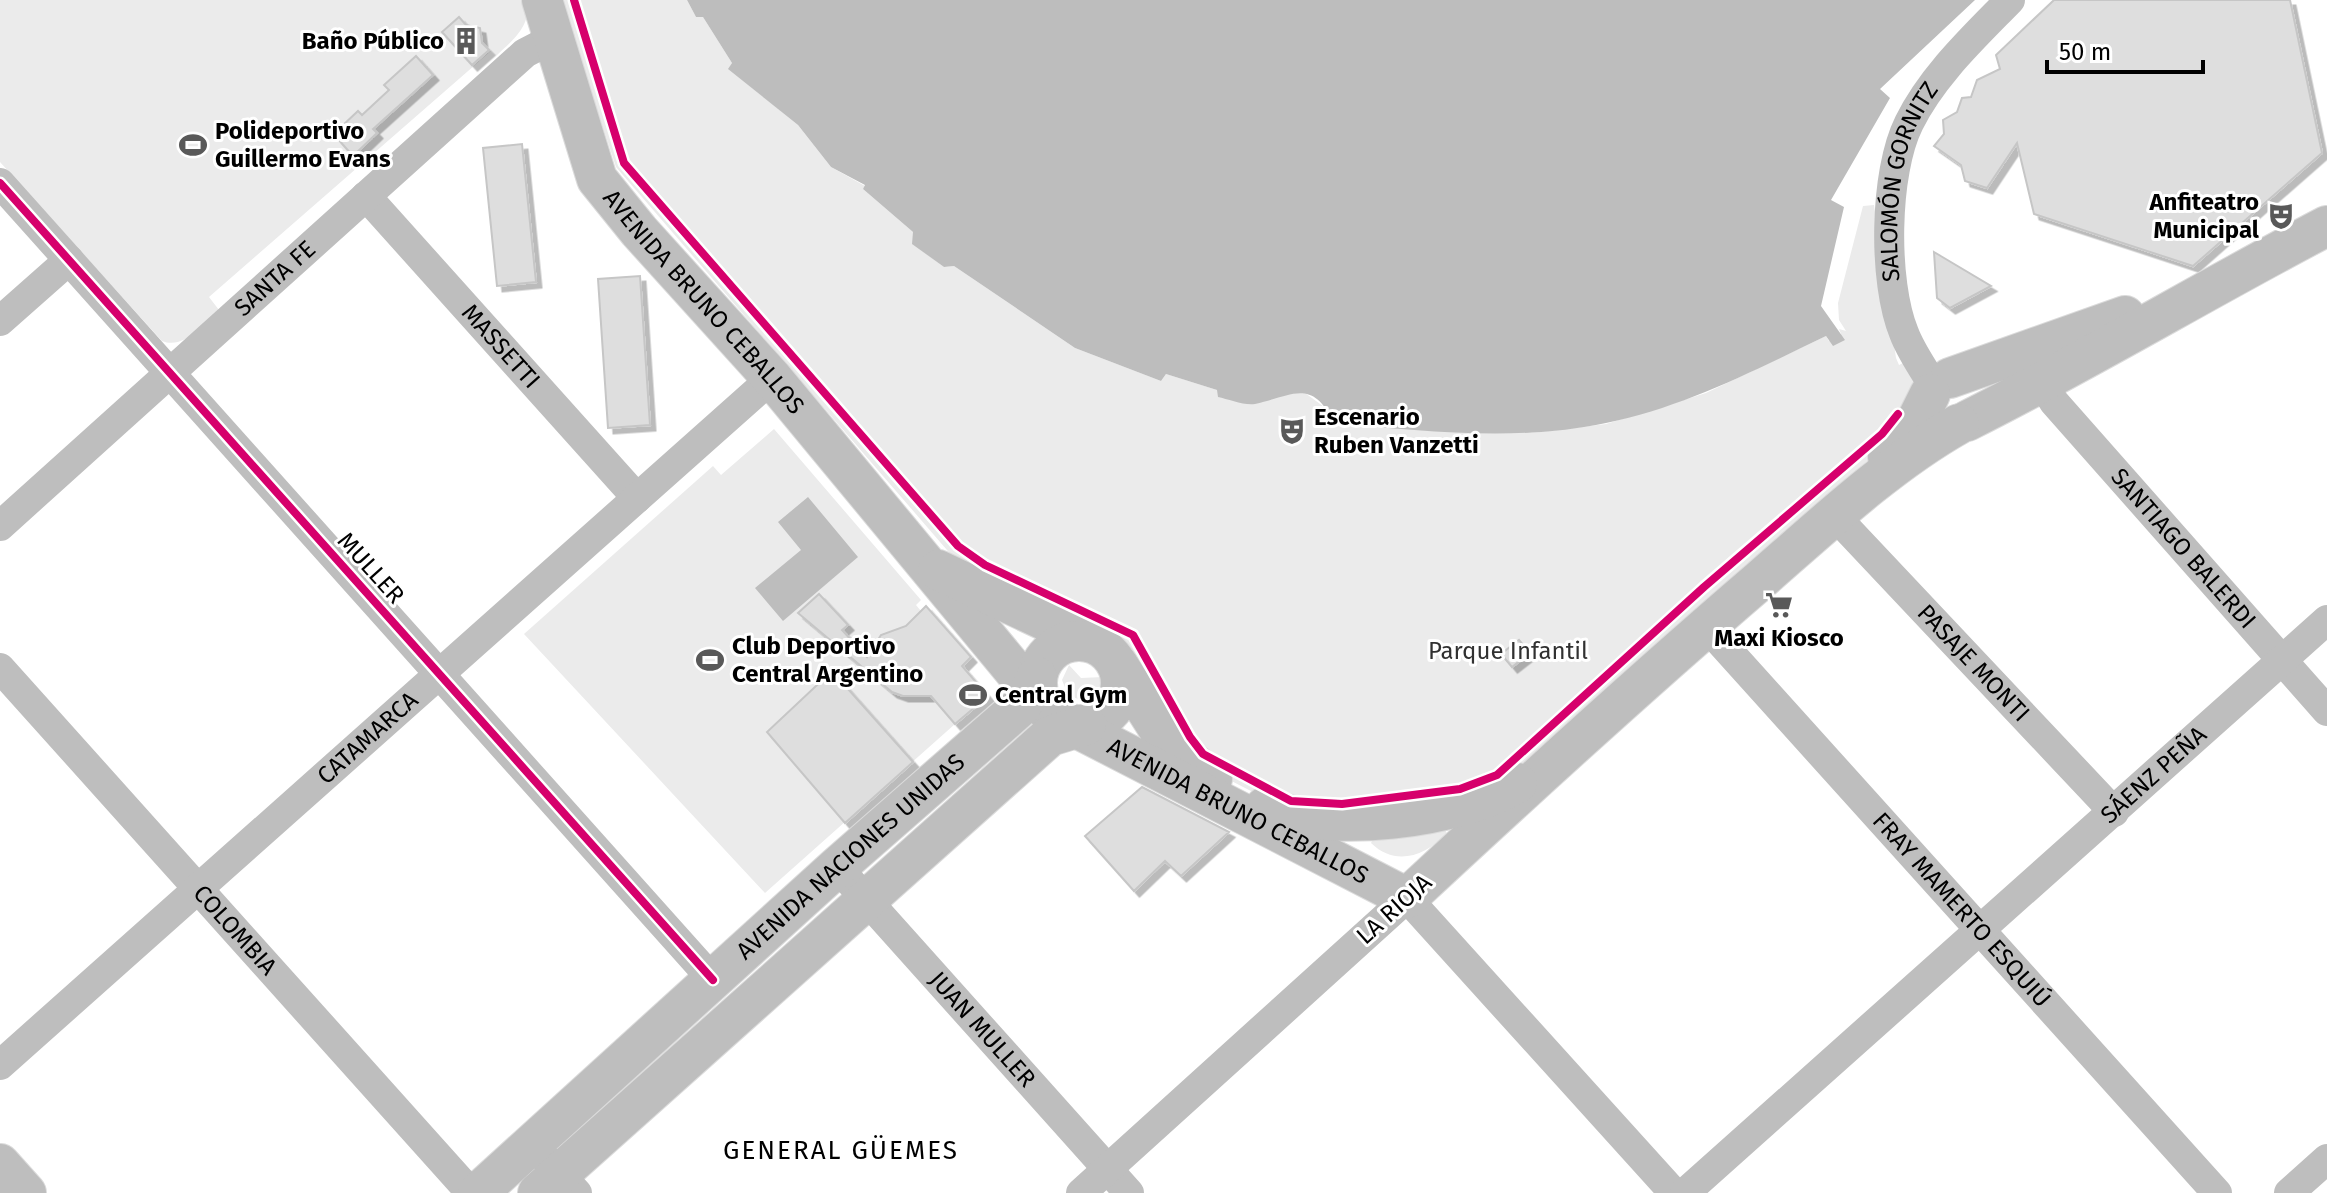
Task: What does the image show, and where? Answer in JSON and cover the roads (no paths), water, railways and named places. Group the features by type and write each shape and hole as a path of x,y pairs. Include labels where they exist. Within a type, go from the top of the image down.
{"main road":[{"name":"AVENIDA BRUNO CEBALLOS","path":"542,0 597,179 622,212 772,378 931,566 1057,708 1407,898"},
{"path":"1835,516 1929,442 2327,226"},
{"path":"1835,516 1903,441 1938,386 2216,284"},
{"path":"1938,386 1965,381 1975,393 1976,408 1963,422"},
{"name":"LA RIOJA","path":"1407,898 1554,760 1835,516"},
{"name":"AVENIDA BRUNO CEBALLOS","path":"931,566 1104,654 1167,742 1190,764 1252,801 1307,820 1355,822 1485,799 1554,760"},
{"path":"1070,642 1104,654 1122,687 1114,707 1097,722 1057,708 1052,651 1070,642"},
{"name":"AVENIDA NACIONES UNIDAS","path":"478,1193 837,867 1021,706 1057,708 1050,736 866,900 559,1187"},
{"path":"0,1164 26,1193"}],"street":[{"name":"SALOMÓN GORNITZ","path":"1938,386 1909,344 1898,315 1892,258 1891,180 1901,141 1915,112 1963,48 2010,0"},
{"name":"SANTA FE","path":"0,526 525,53 554,38"},
{"name":"MULLER","path":"0,183 713,980"},
{"name":"MASSETTI","path":"366,196 637,498"},
{"path":"0,321 69,260"},
{"name":"CATAMARCA","path":"0,1065 772,378"},
{"name":"SANTIAGO BALERDI","path":"2042,383 2054,402 2327,711"},
{"name":"PASAJE MONTI","path":"1835,516 2114,812"},
{"name":"SÁENZ PEÑA","path":"1685,1193 2327,620"},
{"name":"FRAY MAMERTO ESQUIÚ","path":"1706,626 2217,1193"},
{"name":"COLOMBIA","path":"0,668 471,1193"},
{"name":"JUAN MULLER","path":"837,867 1129,1193"},
{"path":"1407,898 1674,1193"},
{"name":"LA RIOJA","path":"1081,1193 1407,898"},
{"path":"533,1145 559,1187"},
{"path":"2289,1193 2327,1159"}],"place":[{"name":"Baño Público","path":"466,41"},
{"name":"Polideportivo Guillermo Evans","path":"193,145"},
{"name":"Anfiteatro Municipal","path":"2281,216"},
{"name":"Escenario Ruben Vanzetti","path":"1292,431"},
{"name":"Maxi Kiosco","path":"1779,605"},
{"name":"Club Deportivo Central Argentino","path":"710,660"},
{"name":"Central Gym","path":"973,695"}],"district":[{"name":"GENERAL GÜEMES","path":"841,1150"}],"park label":[{"name":"Parque Infantil","path":"1508,651"}]}
